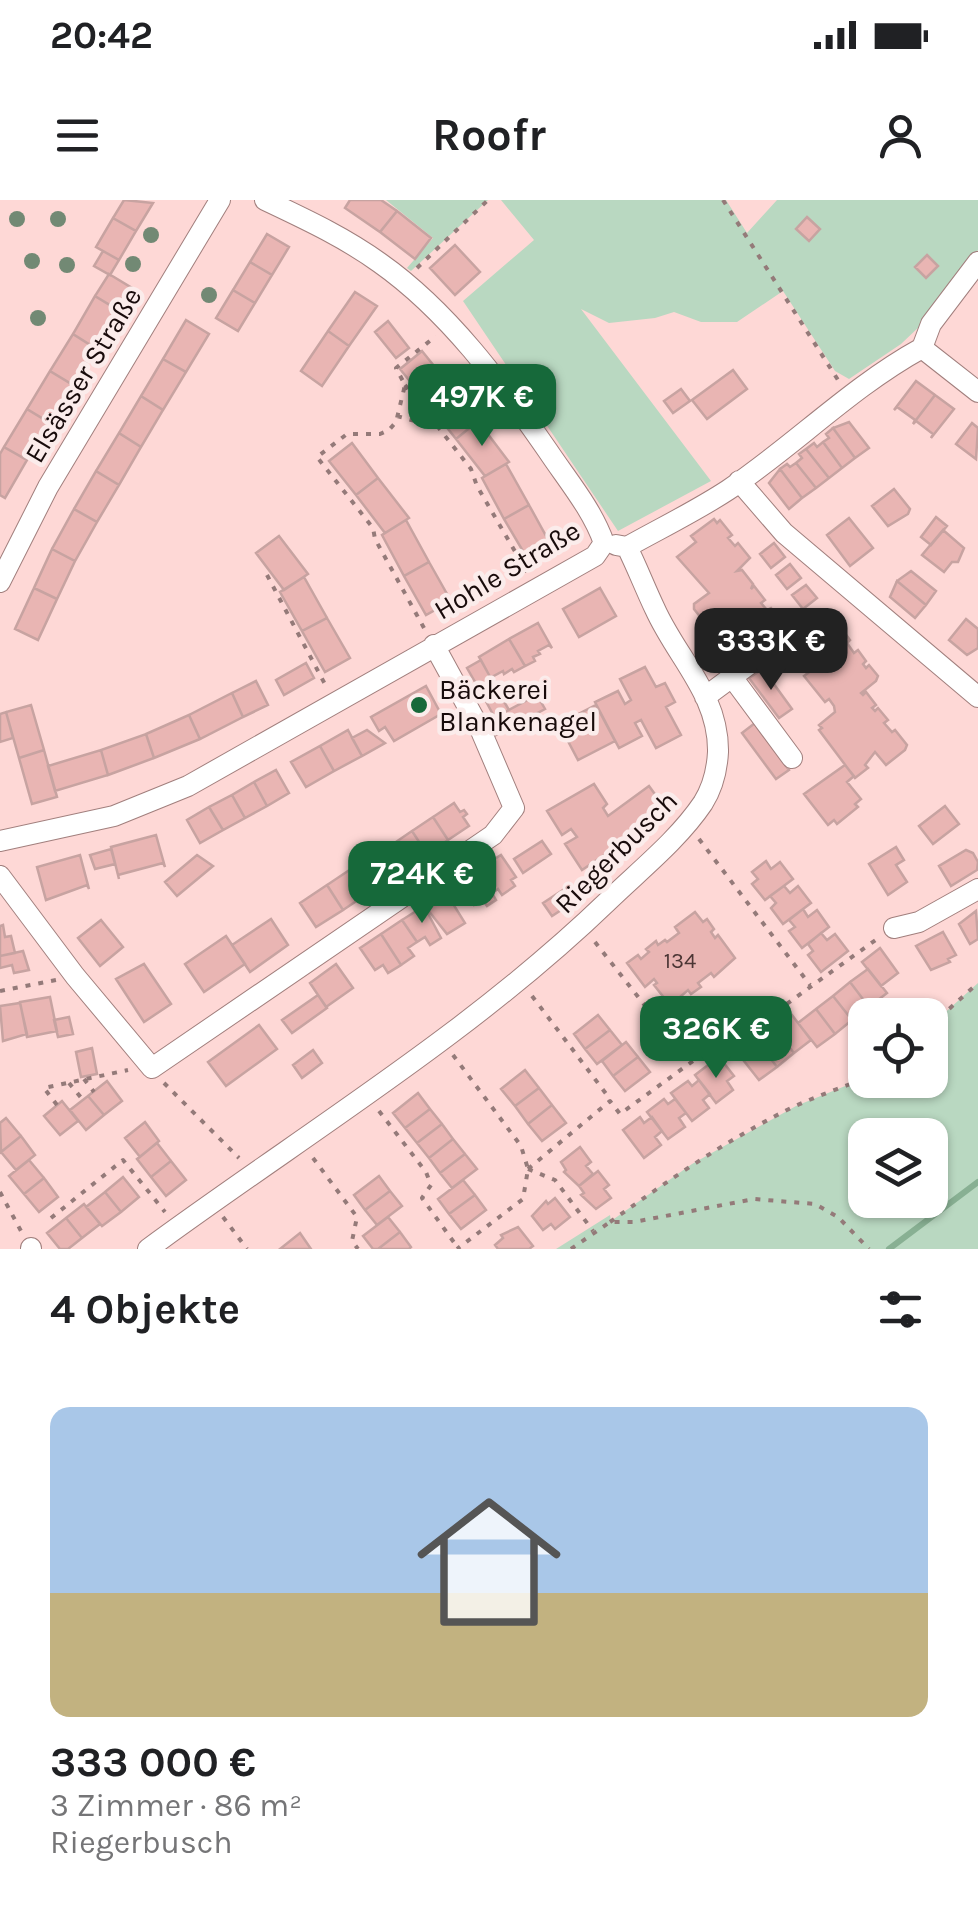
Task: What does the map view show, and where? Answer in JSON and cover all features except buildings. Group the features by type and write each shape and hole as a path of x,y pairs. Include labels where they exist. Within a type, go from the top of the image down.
{"street":[{"name":"Elsässer Straße","path":"0,582 48,487 220,200"},
{"path":"265,200 325,228 381,263 448,325 509,395 592,516 604,543"},
{"path":"978,262 930,324 922,348 978,392"},
{"name":"Hohle Straße","path":"0,841 145,806 231,763 595,556 604,543 627,546 739,481 845,398 922,348"},
{"path":"739,481 784,533 978,697"},
{"name":"Riegerbusch","path":"148,1249 211,1202 256,1175 520,980 582,926 687,823 714,782 718,753 716,718 654,608 627,546"},
{"path":"705,696 802,625"},
{"path":"0,876 75,976 149,1064 492,835 514,808 481,731 434,645"},
{"path":"732,677 792,758"},
{"path":"894,928 919,922 978,889"}],"path":[{"path":"403,282 488,200"},
{"path":"723,200 835,372 845,398"},
{"path":"448,325 396,368 405,385 472,469 477,486 537,589"},
{"path":"405,385 398,416 389,430 380,434 346,434 317,457 373,528 374,539 434,645"},
{"path":"398,416 439,428"},
{"path":"267,575 334,701"},
{"path":"687,823 810,986"},
{"path":"582,926 690,1064"},
{"path":"520,980 606,1090 620,1114 715,1044 731,1044 894,928"},
{"path":"0,991 75,976"},
{"path":"948,1010 978,984"},
{"path":"366,1095 426,1172 431,1185 422,1198 458,1248 523,1198 528,1169 521,1146 441,1039"},
{"path":"57,1105 44,1088 149,1064 256,1175"},
{"path":"84,1079 94,1092"},
{"path":"69,1082 83,1100"},
{"path":"571,1249 692,1164 796,1106 848,1085"},
{"path":"528,1169 610,1102"},
{"path":"301,1142 357,1217 352,1241 358,1249"},
{"path":"51,1218 124,1160 177,1228"},
{"path":"528,1169 555,1180 593,1231"},
{"path":"0,1192 31,1248"},
{"path":"610,1222 634,1222 754,1199 815,1204 838,1217 869,1249"},
{"path":"211,1202 247,1249"}],"green space":[{"path":"386,200 488,200 411,271 407,268 433,238"},
{"path":"501,200 726,200 747,233 777,200 978,200 978,250 920,326 901,344 849,379 835,371 783,291 737,322 701,322 674,312 609,323 581,309 711,481 618,531 463,301 534,240"},
{"path":"978,983 978,1249 556,1249 610,1215 611,1221 692,1164 796,1106 848,1085 848,1098 948,1098 948,1010"}],"waterway":[{"path":"889,1249 978,1182"}],"place":[{"name":"Bäckerei Blankenagel","path":"419,705"}]}
